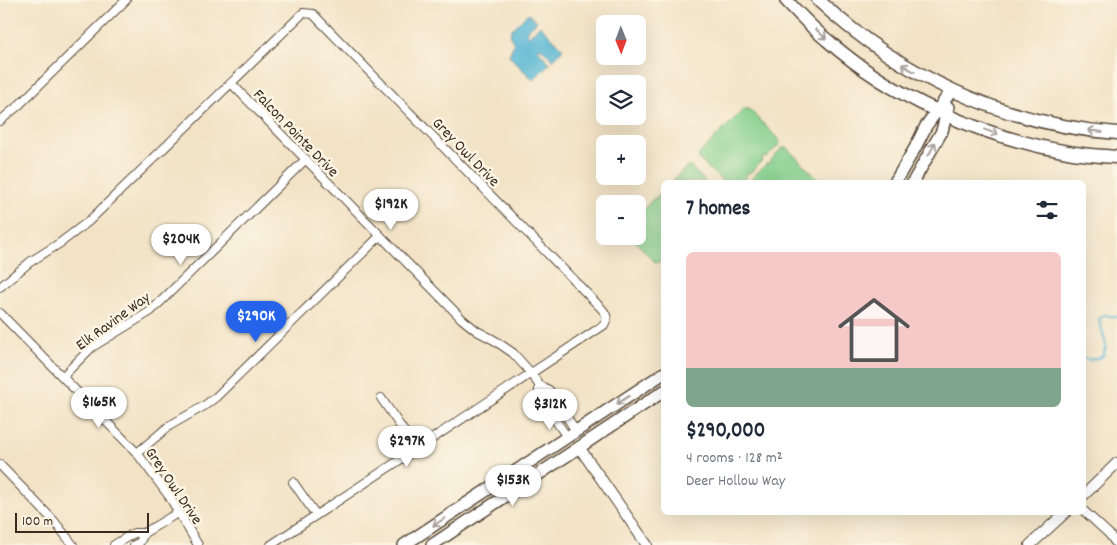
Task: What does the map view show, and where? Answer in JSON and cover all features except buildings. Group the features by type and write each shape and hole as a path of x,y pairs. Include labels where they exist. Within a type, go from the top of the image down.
{"main road":[{"path":"786,0 827,40 851,60 875,76 942,112 997,135 1021,142 1069,152 1117,157"},
{"path":"818,0 844,23 878,48 914,72 952,90 981,102 1033,119 1074,128 1117,133"},
{"path":"896,180 926,126 942,112 952,90"},
{"path":"914,180 942,131 942,112"},
{"path":"1094,155 1117,152"},
{"path":"404,545 661,375"},
{"path":"432,545 661,393"},
{"path":"572,434 579,447"}],"street":[{"path":"0,122 126,0"},
{"name":"Grey Owl Drive","path":"0,287 30,262 65,240 89,221 303,13 313,14 606,314 607,320 604,325 271,545"},
{"name":"Falcon Pointe Drive","path":"231,83 462,319 477,331 504,346 531,373 539,385 549,390 561,407 572,434"},
{"name":"Elk Ravine Way","path":"63,376 92,347 151,311 306,160"},
{"path":"138,453 169,426 216,397 380,236"},
{"name":"Grey Owl Drive","path":"0,313 138,453 179,512 198,545"},
{"name":"Falcon Pointe Drive","path":"539,385 539,396 551,414 572,434"},
{"path":"381,398 416,449"},
{"path":"551,414 561,407"},
{"path":"579,447 646,545"},
{"path":"1086,493 1117,463"},
{"path":"0,465 54,521 73,545"},
{"path":"293,482 316,515"},
{"path":"119,544 134,533 144,533 179,512"},
{"path":"1086,514 1109,534 1117,545"},
{"path":"1030,545 1063,515"},
{"path":"134,545 140,542 144,533"}],"green space":[{"path":"744,109 749,109 779,140 780,144 767,157 763,157 762,161 750,173 746,173 746,177 743,180 721,180 699,159 699,154"},
{"path":"782,148 787,148 817,180 753,180 754,176 766,164 769,164"},
{"path":"687,167 691,167 704,180 674,180"},
{"path":"661,192 661,260 656,263 639,245 646,245 646,207 654,198 658,199 658,195"}],"water":[{"path":"528,13 537,21 527,30 527,35 529,36 540,25 563,49 553,60 541,48 538,48 550,63 533,80 509,55 514,44 510,36 511,30"}],"waterway":[{"path":"1086,359 1090,360 1103,356 1106,345 1099,319 1105,315 1117,317"}]}
